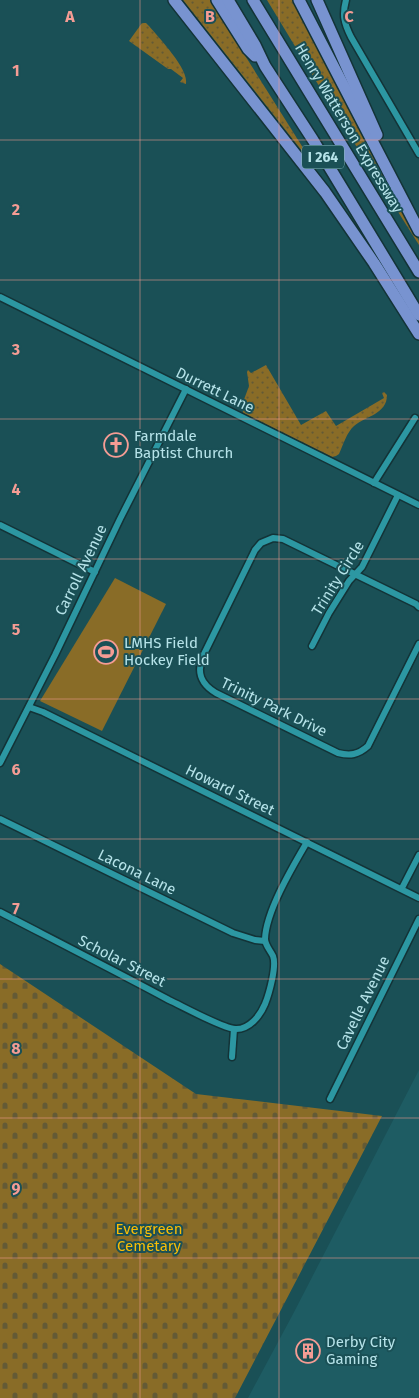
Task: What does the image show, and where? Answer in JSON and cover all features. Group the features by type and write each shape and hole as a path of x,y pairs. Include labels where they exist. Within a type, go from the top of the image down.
{"highway":[{"path":"174,0 325,192 419,334"},
{"path":"217,0 248,49 265,66"},
{"name":"I 264","path":"228,0 255,45 265,66 313,140 419,315"},
{"name":"Henry Watterson Expressway","path":"253,0 419,272"},
{"path":"299,0 419,231"},
{"path":"317,0 379,141 382,161"}],"street":[{"path":"346,0 343,11 344,22 350,36 419,154"},
{"name":"Durrett Lane","path":"0,297 419,505"},
{"name":"Carroll Avenue","path":"0,763 186,389"},
{"path":"374,483 415,418"},
{"name":"Trinity Circle","path":"312,646 329,613 349,581 362,567 398,495"},
{"path":"0,525 95,572"},
{"name":"Trinity Park Drive","path":"419,607 283,538 273,538 261,543 255,550 203,656 199,668 205,685 216,693 338,753 353,755 368,746 419,644"},
{"name":"Howard Street","path":"29,707 127,752 419,898"},
{"name":"Lacona Lane","path":"0,819 233,933 265,941"},
{"path":"232,1057 234,1029 244,1027 256,1019 266,1003 274,967 274,958 265,941 267,928 274,907 307,842"},
{"path":"402,888 419,855"},
{"name":"Scholar Street","path":"0,912 179,1005 234,1029"},
{"name":"Cavelle Avenue","path":"330,1099 419,919"}],"shaded area":[{"path":"419,1070 419,1398 248,1398 292,1316"}],"green space":[{"path":"183,0 210,0 317,170"},
{"path":"267,0 293,0 412,227 419,245 336,114"},
{"path":"142,23 146,23 149,26 178,62 186,78 186,84 180,82 183,78 129,41"},
{"path":"266,365 301,425 326,411 336,426 384,398 382,393 384,392 387,395 386,401 380,411 354,426 345,439 339,454 332,457 243,413 242,405 249,386 247,372 248,370 251,373"},
{"name":"LMHS Field Hockey Field","path":"115,578 166,604 102,731 40,701"},
{"name":"Evergreen Cemetary","path":"0,964 196,1094 382,1116 235,1398 0,1398"}],"place":[{"name":"Farmdale Baptist Church","path":"116,445"},
{"name":"LMHS Field Hockey Field","path":"106,652"},
{"name":"Derby City Gaming","path":"308,1351"}]}
